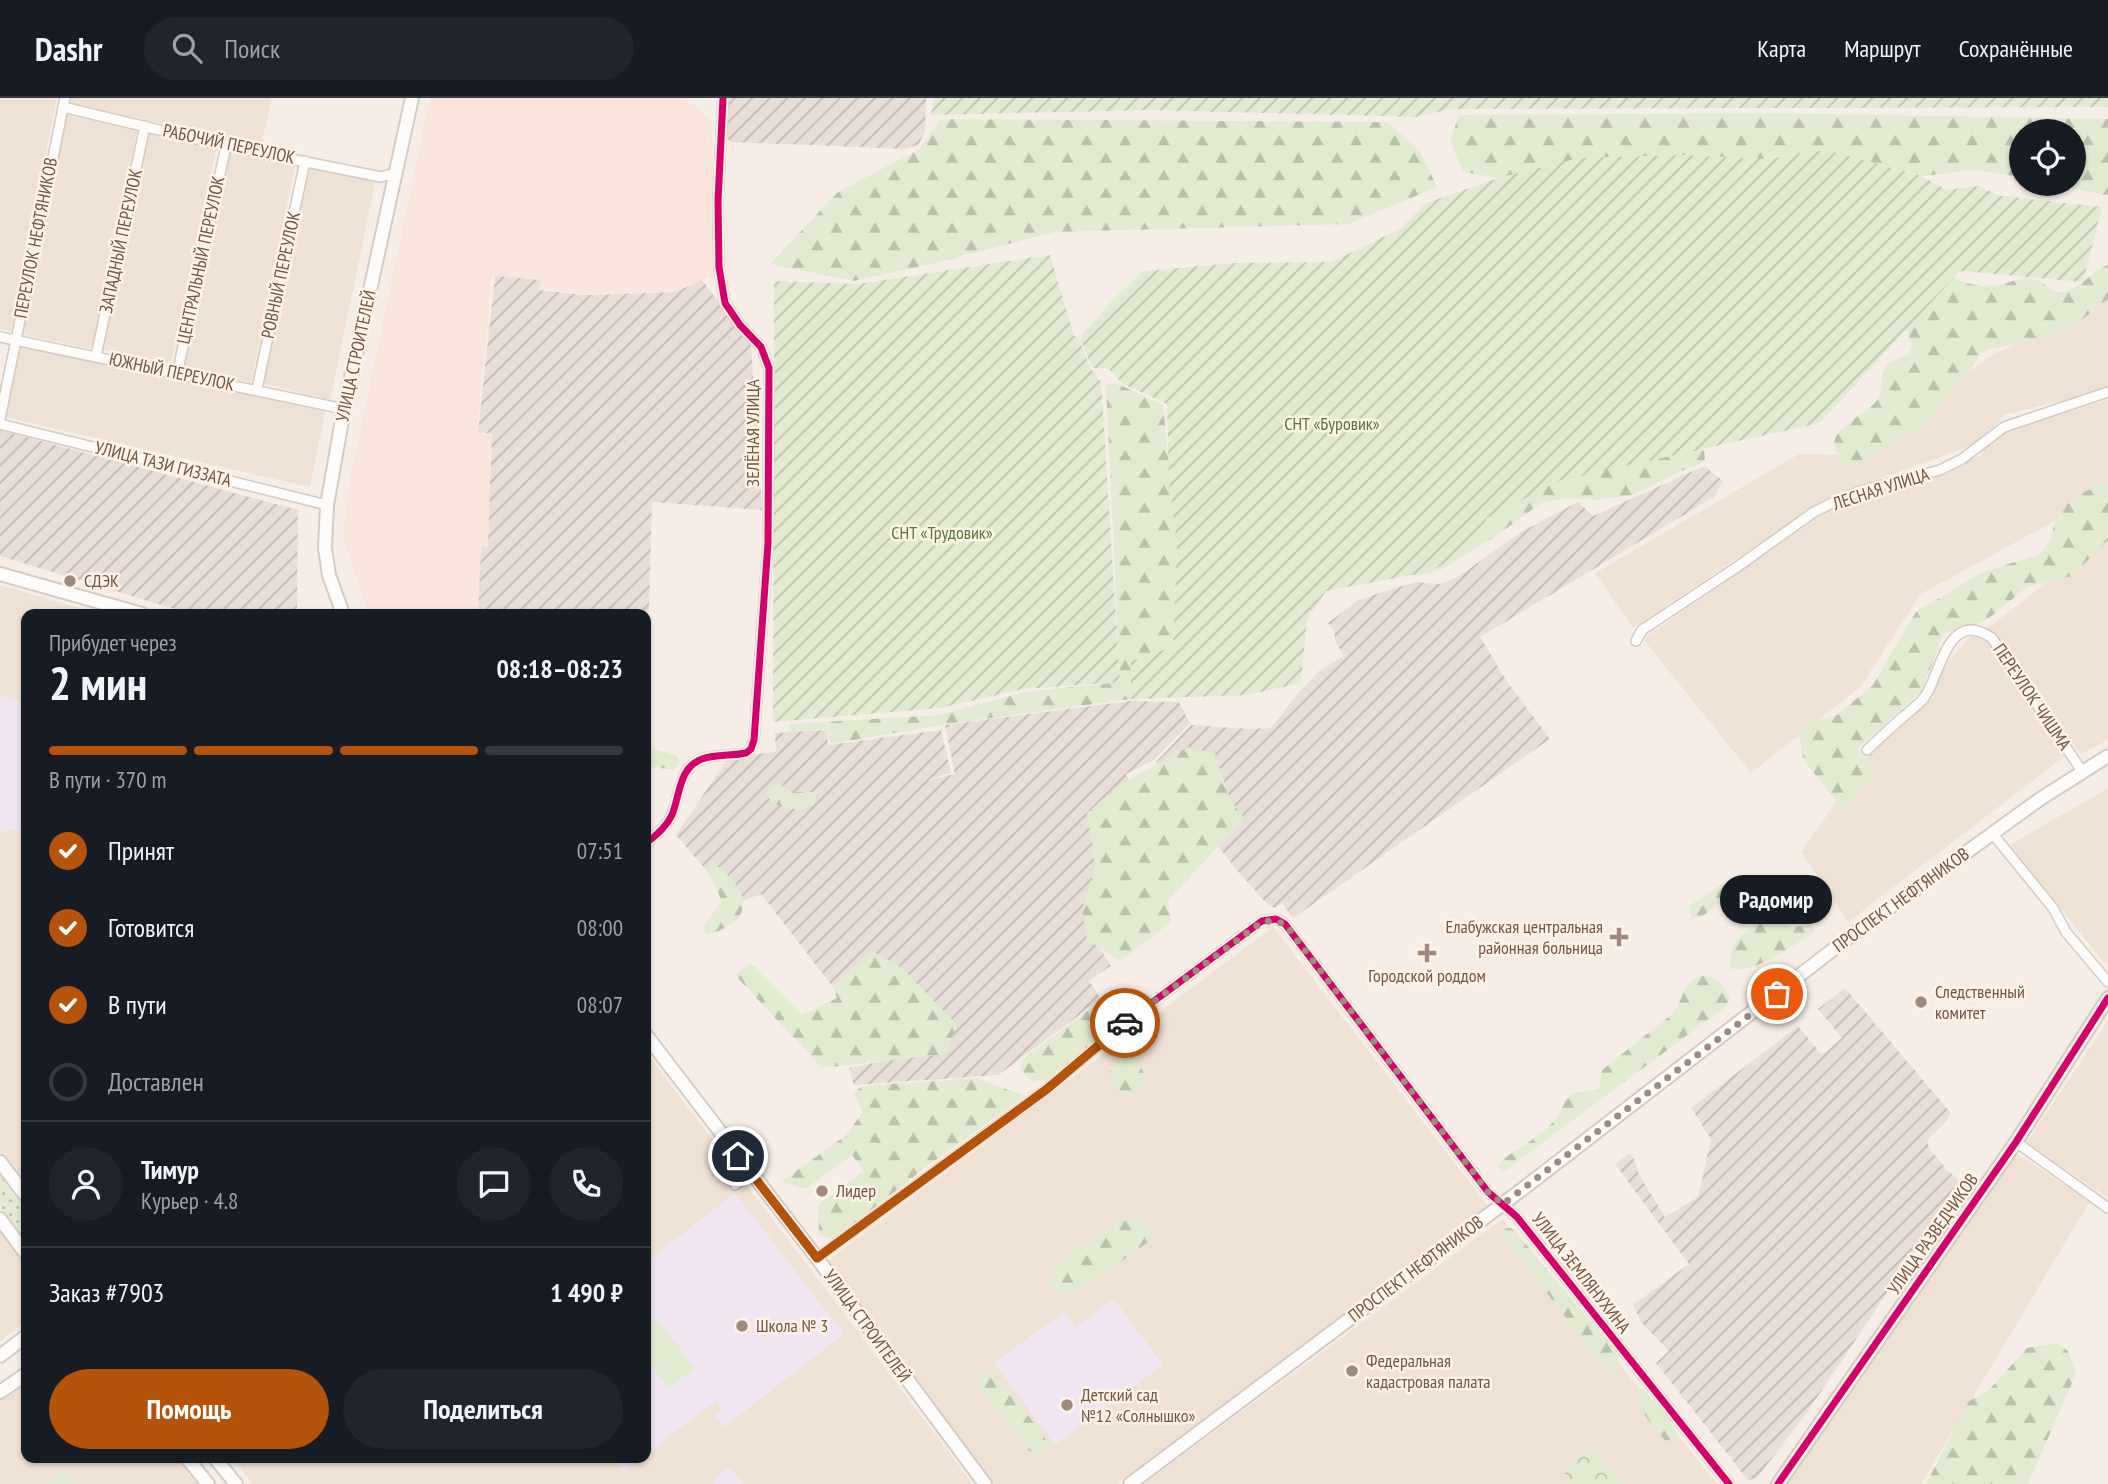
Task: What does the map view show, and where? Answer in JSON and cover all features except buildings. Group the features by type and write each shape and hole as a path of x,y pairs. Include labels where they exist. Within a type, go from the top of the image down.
{"street":[{"name":"УЛИЦА СТРОИТЕЛЕЙ","path":"341,609 328,575 325,548 327,505 344,409 412,98"},
{"name":"ЗЕЛЁНАЯ УЛИЦА","path":"651,839 671,816 681,782 689,768 704,758 746,753 751,749 754,740 768,543 769,368 761,347 740,325 725,303 719,267 718,201 723,98"},
{"name":"РАБОЧИЙ ПЕРЕУЛОК","path":"64,103 226,146 381,177 395,173"},
{"name":"ПЕРЕУЛОК НЕФТЯНИКОВ","path":"0,421 64,103"},
{"name":"ЗАПАДНЫЙ ПЕРЕУЛОК","path":"96,356 145,126"},
{"name":"ЦЕНТРАЛЬНЫЙ ПЕРЕУЛОК","path":"177,374 226,146"},
{"name":"РОВНЫЙ ПЕРЕУЛОК","path":"257,389 305,161"},
{"name":"ЮЖНЫЙ ПЕРЕУЛОК","path":"0,337 344,409"},
{"name":"ЛЕСНАЯ УЛИЦА","path":"1636,640 1642,630 1814,512 1871,488 1940,470 1962,459 2004,427 2108,392"},
{"name":"УЛИЦА ТАЗИ ГИЗЗАТА","path":"0,421 327,505"},
{"path":"0,574 124,609"},
{"name":"ПЕРЕУЛОК ЧИШМА","path":"1867,750 1922,701 1952,640 1963,632 1980,631 1992,638 2082,771"},
{"name":"ПРОСПЕКТ НЕФТЯНИКОВ","path":"1130,1484 1503,1204 1848,938 1992,833 2108,756"},
{"path":"1992,833 2053,908 2066,932 2108,982"},
{"name":"УЛИЦА ЗЕМЛЯНУХИНА","path":"817,1258 1047,1089 1123,1024 1195,970 1262,922 1276,919 1285,924 1488,1192 1517,1217 1728,1484"},
{"name":"УЛИЦА РАЗВЕДЧИКОВ","path":"1778,1484 2016,1142 2108,998"},
{"name":"УЛИЦА СТРОИТЕЛЕЙ","path":"651,1042 985,1484"},
{"path":"2016,1142 2108,1208"},
{"path":"0,1162 21,1189"},
{"path":"735,1185 751,1173"},
{"path":"0,1219 21,1247"},
{"path":"0,1356 21,1340"},
{"path":"0,1392 21,1377"},
{"path":"191,1463 208,1484"},
{"path":"197,1471 201,1463"},
{"path":"219,1463 236,1484"}],"shaded area":[{"path":"0,98 57,98 11,331 0,329"},
{"path":"68,98 272,98 261,145 67,103"},
{"path":"430,98 685,98 712,122 715,277 700,280 675,291 584,294 540,289 543,279 492,276 477,432 491,435 488,547 480,547 478,609 367,609 343,538 349,485"},
{"path":"729,98 926,98 925,132 919,144 907,149 732,142 725,138"},
{"path":"67,112 138,128 92,349 20,334"},
{"path":"147,130 217,146 171,364 101,349"},
{"path":"228,149 296,163 251,383 182,367"},
{"path":"307,165 376,179 330,400 261,383"},
{"path":"495,276 542,280 539,290 584,295 675,292 702,280 751,345 762,510 652,502 649,609 478,609 481,547 488,547 492,434 478,432"},
{"path":"2108,299 2108,390 2006,414 1976,444 1829,497 1633,628 1595,573 1799,454 1851,455 1991,356"},
{"path":"18,344 326,408 310,487 4,417"},
{"path":"2108,400 2108,492 1921,594 1860,687 1751,773 1643,639 1829,510 1979,456 1997,434"},
{"path":"0,430 298,510 297,609 175,609 0,556"},
{"path":"1704,466 1723,481 1714,497 1480,637 1506,680 1550,739 1293,918 1282,903 1275,908 1268,905 1235,868 1218,846 1207,825 1156,762 1191,725 1271,728 1321,669 1344,656 1328,623 1358,600 1415,582 1440,584 1459,576 1521,532 1578,502 1593,516"},
{"path":"2108,535 2108,740 2081,754 1987,629"},
{"path":"0,585 84,609 21,609 21,1180 0,1152"},
{"path":"1971,636 1985,638 2065,756 1848,922 1801,852 1867,758 1933,698 1937,674"},
{"path":"0,695 21,701 21,836 15,829 0,832"},
{"path":"1130,701 1179,702 1190,723 1154,760 1126,774 1134,792 1098,945 1111,966 1089,981 1101,999 998,1075 854,1085 849,1068 902,1057 884,1053 761,894 735,904 676,835 729,757 776,752 775,733 827,730 828,745 941,730 951,773 924,781 955,774 945,725"},
{"path":"2108,788 2108,962 2105,964 2010,845"},
{"path":"1273,927 1488,1206 1116,1484 993,1484 829,1260"},
{"path":"1845,988 1950,1112 1947,1121 1927,1140 1929,1148 1961,1182 1808,1411 1757,1478 1748,1480 1656,1363 1669,1351 1641,1322 1633,1305 1689,1264 1615,1164 1630,1153 1639,1175 1665,1217 1698,1197 1711,1139 1691,1108 1798,1026 1822,1055 1842,1038 1818,1009"},
{"path":"2108,1021 2108,1198 2027,1142"},
{"path":"651,1059 973,1484 253,1484 236,1463 651,1463"},
{"path":"2017,1154 2090,1201 1921,1484 1786,1484"},
{"name":"Школа № 3","path":"735,1193 844,1334 724,1427 714,1415 722,1409 716,1401 651,1450 651,1258"},
{"path":"1502,1219 1717,1484 1144,1484"},
{"path":"0,1232 21,1259 21,1325 0,1341"},
{"name":"Детский сад №12 «Солнышко»","path":"1114,1299 1163,1365 1055,1445 994,1363 1064,1312 1075,1327"},
{"path":"21,1383 21,1463 180,1463 197,1484 0,1484 0,1399"},
{"path":"617,1463 634,1463 623,1471"},
{"path":"730,1466 743,1484 715,1484 713,1480"}],"green space":[{"path":"934,98 1619,98 1620,104 1621,98 2108,98 2108,107 1451,109 1416,117 1154,110 931,115"},
{"path":"1772,113 2108,119 2108,194 2086,191 2086,119 2009,119 2009,175 1977,170 1922,176 1826,150 1766,159 1679,155 1580,158 1499,178 1463,172 1450,141 1459,115"},
{"path":"941,119 1388,122 1420,151 1437,187 1349,224 1055,232 854,281 770,264 838,192 918,150"},
{"name":"СНТ «Буровик»","path":"1826,150 1922,176 1946,190 1978,186 2001,196 2102,207 2083,282 1960,271 1820,423 1558,481 1487,518 1468,551 1429,572 1326,591 1307,620 1301,683 1247,695 1131,699 1131,661 1173,647 1177,543 1169,480 1167,404 1123,384 1109,369 1092,368 1080,337 1143,271 1236,263 1331,262 1400,229 1426,203 1499,178 1580,158 1679,155 1766,159"},
{"name":"СНТ «Трудовик»","path":"1050,255 1074,336 1078,337 1091,369 1101,382 1120,682 1024,689 940,708 773,722 774,281 857,284"},
{"path":"2108,265 2108,299 2079,322 2034,341 1988,349 1980,354 1970,370 1922,427 1856,464 1846,464 1837,454 1834,445 1836,436 1878,399 1885,367 1909,354 1912,345 1906,328 1949,275 1969,284 1985,286 2030,278 2062,292 2073,289"},
{"path":"1116,383 1163,405 1177,543 1173,648 1131,661 1131,699 954,723 830,744 827,729 788,732 790,724 939,715 1026,692 1120,682 1106,385"},
{"path":"1695,446 1704,450 1705,459 1699,465 1633,495 1596,500 1568,498 1541,503 1496,536 1442,569 1420,575 1398,571 1462,499"},
{"path":"2108,482 2108,540 2072,576 2027,587 1984,622 1944,633 1921,692 1858,748 1875,774 1842,809 1803,759 1798,727 1837,715 1873,685 1916,612 1983,572 2040,554 2050,541 2055,520 2066,505 2084,492"},
{"path":"1188,747 1215,754 1230,799 1244,818 1168,901 1171,922 1120,961 1087,940 1082,909 1095,866 1087,813 1119,785"},
{"path":"651,748 676,755 680,763 674,770 651,767"},
{"path":"779,784 791,792 813,792 816,796 815,803 800,809 772,803 768,792 771,787"},
{"path":"713,863 735,883 743,900 743,909 739,917 728,926 705,934 704,925 721,902 709,869 709,864"},
{"path":"1723,883 1735,885 1734,893 1701,917 1692,918 1689,909 1691,905"},
{"path":"1771,916 1792,928 1810,924 1815,931 1786,951 1762,963 1739,969 1730,968 1734,945 1754,925"},
{"path":"873,951 903,969 957,1025 946,1054 822,1068 735,975 750,963 802,1015 837,998 833,986"},
{"path":"1705,975 1727,990 1730,999 1725,1007 1505,1171 1497,1167 1503,1159 1556,1119 1572,1094 1599,1088 1602,1070 1671,1015 1688,985 1697,977"},
{"path":"1102,1000 1116,1024 1048,1079 1032,1082 1020,1069 1024,1058"},
{"path":"1123,1048 1140,1065 1145,1078 1144,1085 1133,1097 1118,1090 1111,1076 1113,1061"},
{"path":"976,1078 1025,1096 930,1164 834,1239 819,1235 818,1205 864,1171 852,1155 806,1189 781,1182 845,1136 863,1112 853,1094 862,1086"},
{"path":"0,1175 21,1202 21,1234 0,1207"},
{"path":"1131,1218 1149,1225 1152,1235 1147,1243 1080,1290 1063,1292 1054,1288 1051,1284 1053,1272 1066,1257"},
{"path":"1510,1228 1613,1348 1619,1361 1614,1373 1609,1372 1529,1267 1507,1243 1503,1233"},
{"path":"657,1319 695,1368 669,1388 651,1365 651,1323"},
{"path":"2057,1343 2068,1351 2076,1374 2028,1484 1926,1484 1969,1401 1990,1389 2027,1348"},
{"path":"983,1372 993,1372 1043,1434 1047,1452 1038,1454 1029,1451 981,1389 979,1380"},
{"path":"1642,1388 1672,1421 1678,1439 1675,1442 1666,1441 1647,1418 1638,1398 1638,1390"},
{"path":"1592,1446 1623,1484 1573,1484 1562,1470"},
{"path":"63,1469 75,1484 46,1484"}],"cycle path":[{"path":"651,839 670,819 681,782 694,763 707,757 746,753 751,749 754,740 768,543 769,368 761,347 740,325 725,303 719,267 718,201 723,98"},
{"path":"817,1258 1047,1089 1123,1024 1262,921 1276,919 1285,924 1488,1192 1517,1217 1729,1484"},
{"path":"1778,1484 2016,1142 2108,998"}],"way so far":[{"path":"1125,1023 1262,922 1276,919 1285,924 1488,1192 1503,1204 1777,994"}],"place":[{"name":"СДЭК","path":"70,581"},
{"name":"Елабужская центральная районная больница","path":"1619,937"},
{"name":"Городской роддом","path":"1427,953"},
{"name":"Радомир","path":"1777,994"},
{"name":"Следственный комитет","path":"1921,1002"},
{"name":"Лидер","path":"822,1191"},
{"name":"Школа № 3","path":"742,1326"},
{"name":"Федеральная кадастровая палата","path":"1352,1371"},
{"name":"Детский сад №12 «Солнышко»","path":"1067,1405"}],"route":[{"path":"738,1156 817,1258 1047,1089 1125,1023"}]}
